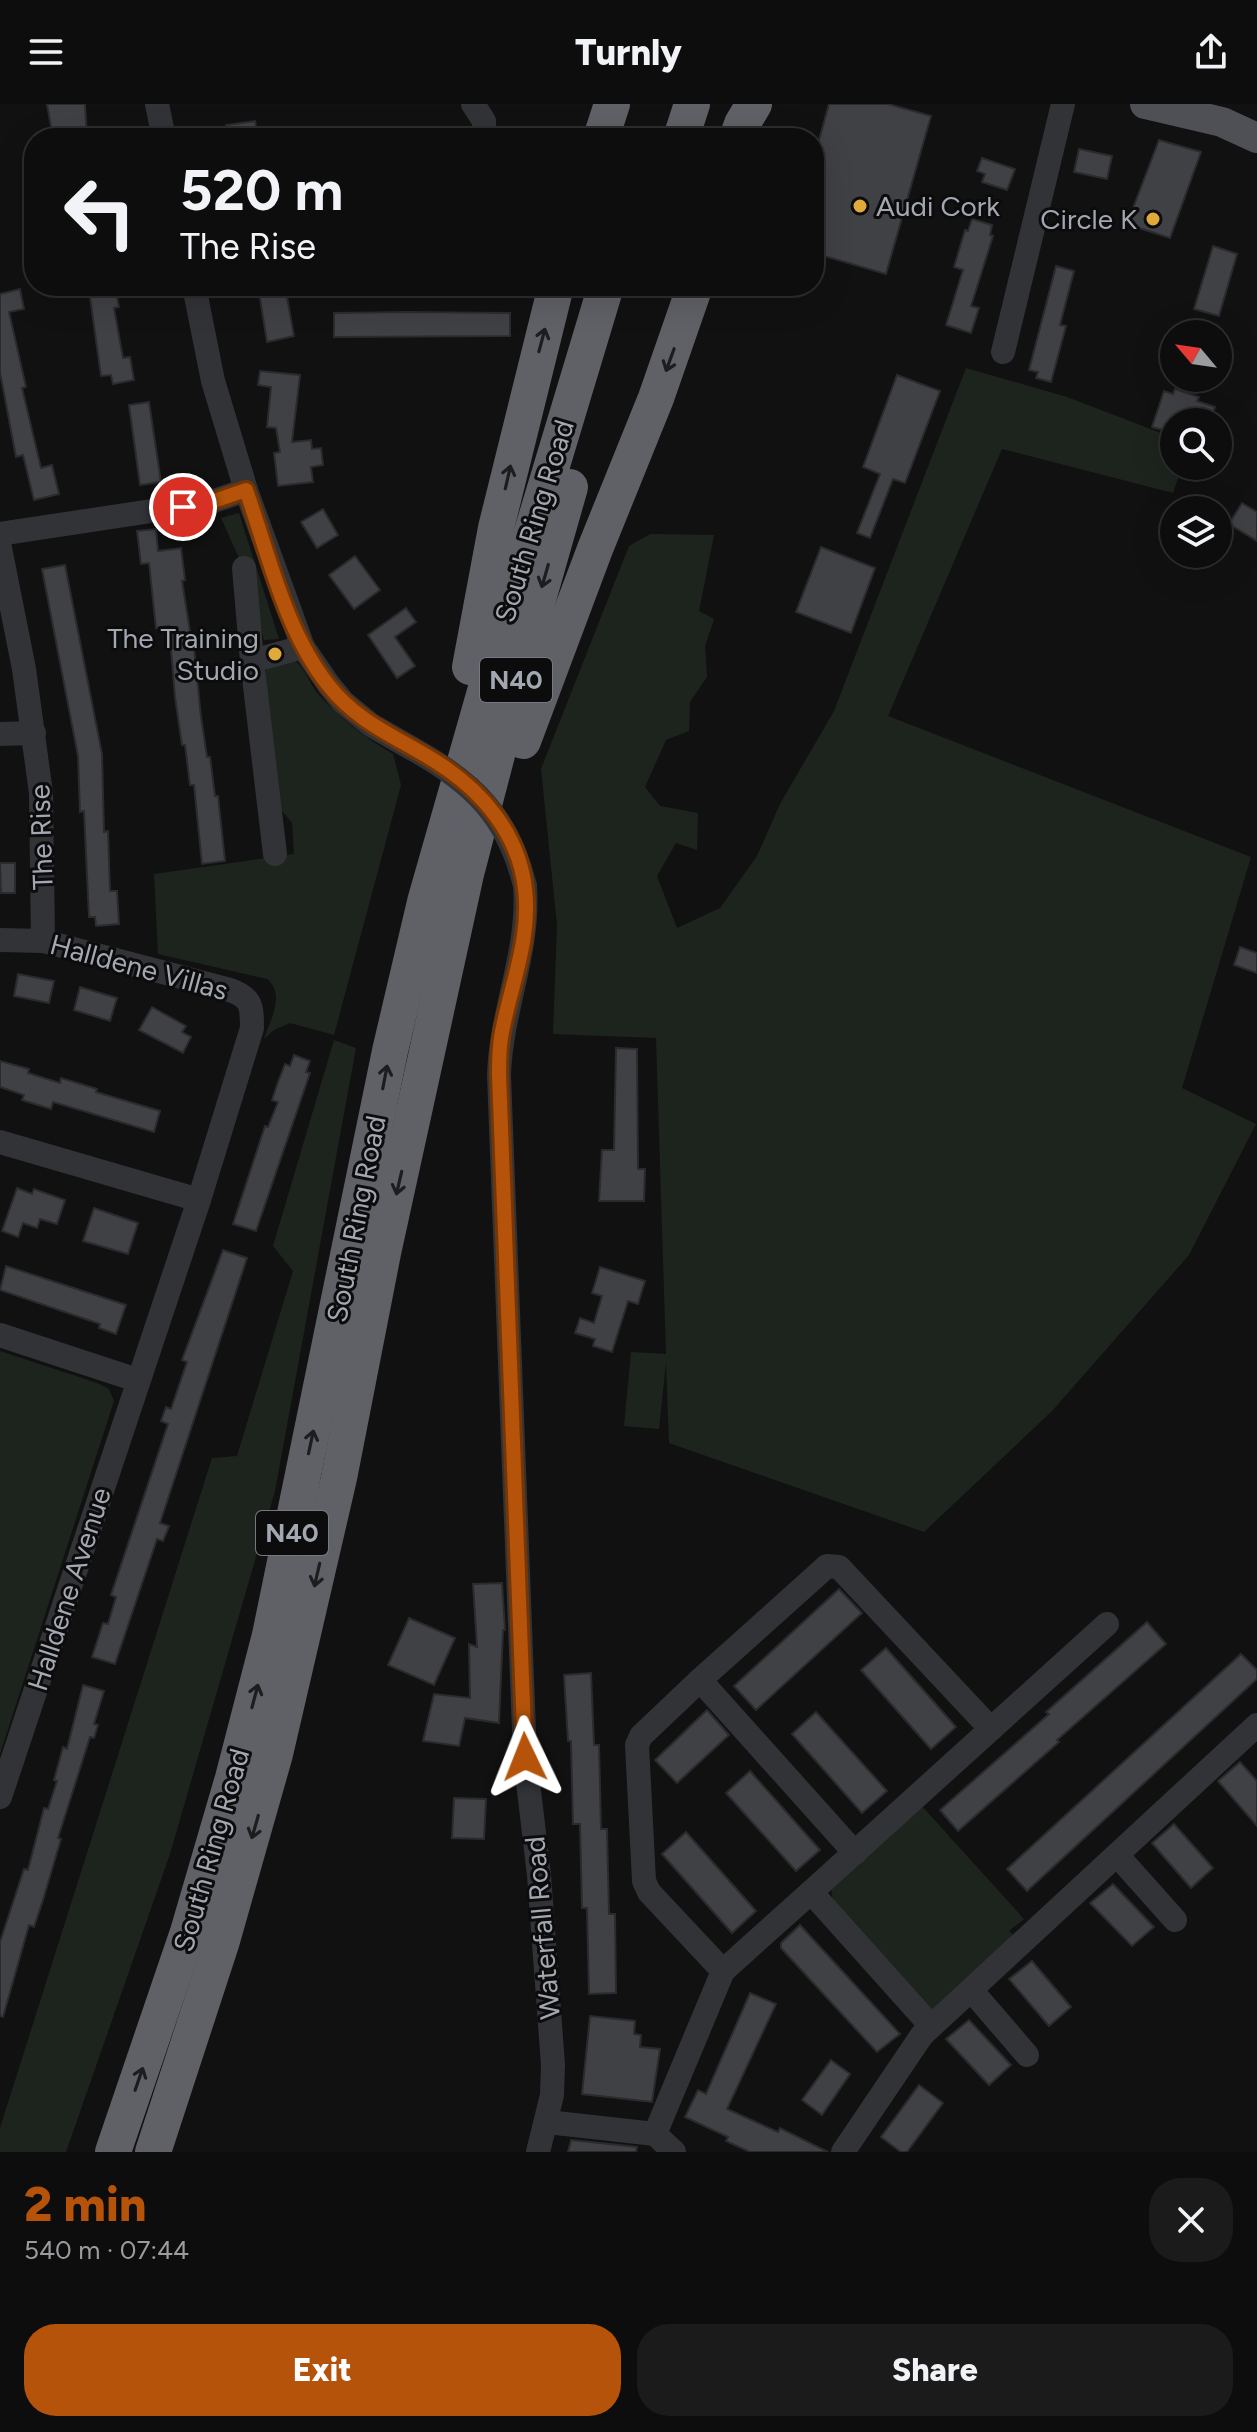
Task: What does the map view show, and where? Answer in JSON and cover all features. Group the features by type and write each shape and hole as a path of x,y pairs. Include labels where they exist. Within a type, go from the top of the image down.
{"highway":[{"path":"604,128 612,104"},
{"path":"658,128 666,104"},
{"path":"684,128 692,104"},
{"path":"741,128 754,104"},
{"path":"425,902 496,528 554,296"},
{"name":"South Ring Road","path":"113,2152 188,1932 233,1778 270,1635 390,1051 425,902 501,633 603,296"},
{"name":"South Ring Road","path":"153,2152 221,1944 275,1754 339,1478 383,1253 466,874 531,624 627,296"},
{"path":"422,1080 537,700 656,398 692,296"}],"main road":[{"path":"1145,104 1222,122"},
{"path":"1196,104 1222,122 1257,138"}],"street":[{"path":"157,104 162,128"},
{"path":"473,104 484,121 484,128"},
{"path":"1003,352 1063,104"},
{"name":"Waterfall Road","path":"196,296 213,381 246,490 303,647 343,702 371,725 454,774 492,810 512,844 525,886 527,910 524,939 502,1032 499,1075 525,1757 539,1875 553,2065 552,2095 538,2152"},
{"path":"0,534 211,502 246,490"},
{"name":"The Rise","path":"0,548 34,733 43,821 43,941"},
{"path":"244,568 275,854"},
{"path":"252,661 303,647"},
{"path":"0,734 34,733"},
{"name":"Halldene Villas","path":"0,940 43,941 241,994 252,1006 252,1028"},
{"name":"Halldene Avenue","path":"0,1797 199,1200 252,1028"},
{"path":"0,1142 199,1200"},
{"path":"0,1335 137,1380"},
{"path":"723,1971 649,1892 644,1881 637,1745 641,1736 700,1680 827,1566 833,1565 839,1567 991,1729"},
{"path":"655,2134 723,1971 1107,1624"},
{"path":"700,1680 855,1853"},
{"path":"843,2152 913,2047 931,2026 1257,1725"},
{"path":"1117,1855 1175,1920"},
{"path":"811,1892 931,2026"},
{"path":"972,1991 1027,2055"},
{"path":"547,2122 655,2134 674,2152"}],"shaded area":[{"path":"966,368 1067,397 1160,433 1160,480 1177,480 1173,493 1002,449 888,716 1251,857 1182,1088 1256,1124 1189,1255 1052,1411 924,1532 669,1443 666,1362 659,1429 624,1426 631,1352 666,1354 656,1038 553,1034 557,925 541,769 629,546 650,534 714,535 699,611 714,619 705,646 707,677 690,702 689,731 666,740 645,787 660,806 698,813 697,850 676,843 657,876 677,928 720,908 757,856 780,804 834,711"},
{"path":"239,513 279,639 264,640 239,558 221,518"},
{"path":"293,659 319,695 336,712 363,735 393,754 401,785 334,1035 290,1023 274,1030 264,1039 276,1000 273,985 267,979 158,954 154,874 294,854 292,823 281,810 265,675 266,668"},
{"path":"334,1040 356,1048 275,1491 170,1854 66,2152 0,2152 0,2128 212,1458 237,1456 293,1271 273,1246"},
{"path":"0,1351 97,1383 109,1389 114,1401 0,1754"},
{"path":"920,1804 1024,1919 1009,1931 1016,1937 935,2013 833,1905 831,1886"}],"building":[{"path":"47,104 85,104 86,128 51,128"},
{"name":"Audi Cork","path":"829,104 888,104 931,116 886,274 824,256 822,128"},
{"path":"255,121 256,128 226,128 226,125"},
{"path":"1159,140 1201,152 1170,238 1127,224"},
{"path":"1079,149 1112,156 1107,179 1074,172"},
{"path":"982,158 1015,169 1007,190 982,182 985,174 977,171"},
{"path":"972,219 992,225 990,235 993,236 971,306 979,308 971,333 946,325 963,270 954,267 965,230 968,231"},
{"path":"1213,246 1237,254 1219,316 1194,309"},
{"path":"1056,266 1074,271 1060,325 1066,326 1051,382 1036,378 1038,372 1029,370"},
{"path":"20,289 24,309 9,312 26,387 22,388 41,468 52,465 59,494 34,500 23,455 16,457 0,372 0,294"},
{"path":"117,296 119,307 114,308 123,358 130,357 134,380 113,384 111,375 101,376 90,297"},
{"path":"260,296 287,296 294,336 267,342"},
{"path":"334,313 510,313 510,336 334,337"},
{"path":"260,371 300,375 292,442 311,440 312,449 321,448 323,465 311,467 313,482 278,486 274,453 280,452 276,428 267,427 271,387 258,385"},
{"path":"897,375 940,391 905,483 893,479 870,538 857,533 880,474 863,467"},
{"path":"1164,392 1184,392 1199,397 1197,401 1215,407 1160,408 1160,429 1152,427"},
{"path":"149,402 161,482 140,485 129,405"},
{"path":"1242,503 1257,512 1257,541 1232,526 1232,519"},
{"path":"323,509 338,535 317,548 301,522"},
{"path":"156,529 158,551 181,548 185,580 182,581 193,638 201,717 215,796 218,796 225,861 202,864 194,785 190,785 175,697 169,626 156,628 149,563 141,564 137,531"},
{"path":"821,547 875,568 851,633 796,612"},
{"path":"355,556 380,590 354,609 329,575"},
{"path":"65,565 102,754 104,832 108,831 110,891 117,891 119,924 96,926 95,917 89,917 78,756 42,569"},
{"path":"406,608 416,622 395,637 415,666 397,678 368,635"},
{"path":"0,863 15,863 15,893 1,893"},
{"path":"1240,947 1257,953 1257,973 1234,965"},
{"path":"18,974 54,981 49,1003 14,996"},
{"path":"80,987 117,998 110,1021 74,1010"},
{"path":"152,1007 186,1026 182,1032 191,1037 183,1053 139,1030"},
{"path":"616,1048 637,1049 638,1169 645,1169 644,1201 599,1201 602,1150 614,1150"},
{"path":"294,1055 310,1061 306,1072 310,1073 256,1231 233,1224 265,1126 268,1127 278,1102 272,1100 278,1082 285,1064 290,1066"},
{"path":"0,1061 29,1069 28,1073 60,1083 61,1078 160,1111 154,1132 53,1102 51,1109 22,1100 24,1095 0,1087"},
{"path":"17,1188 32,1194 34,1189 65,1200 57,1224 40,1219 37,1228 23,1223 18,1237 2,1231"},
{"path":"94,1208 138,1223 128,1254 83,1241"},
{"path":"223,1250 247,1258 160,1523 169,1526 163,1541 157,1539 115,1664 92,1657 103,1623 108,1624 116,1597 111,1595 168,1424 161,1421 166,1407 171,1409 187,1362 182,1360"},
{"path":"6,1266 126,1305 116,1334 99,1328 100,1324 0,1290"},
{"path":"600,1267 645,1281 638,1304 628,1301 612,1352 593,1346 595,1339 575,1333 580,1318 594,1323 602,1296 592,1293"},
{"path":"502,1583 505,1630 499,1723 465,1718 459,1746 423,1741 434,1694 470,1698 469,1644 477,1647 473,1584"},
{"path":"839,1589 862,1613 756,1710 734,1686"},
{"path":"409,1618 455,1638 434,1685 388,1665"},
{"path":"1147,1622 1166,1644 958,1831 940,1810"},
{"path":"886,1648 956,1727 931,1749 861,1670"},
{"path":"1241,1654 1257,1670 1257,1679 1027,1891 1007,1869"},
{"path":"591,1673 594,1745 599,1745 601,1829 607,1829 609,1914 615,1914 616,1993 589,1994 587,1908 582,1908 580,1824 573,1824 571,1741 568,1741 564,1675"},
{"path":"83,1685 104,1691 94,1724 98,1725 94,1738 90,1737 58,1838 61,1839 43,1900 34,1927 29,1925 3,2017 0,2016 0,1942 24,1869 28,1870 44,1808 48,1809 63,1747 67,1749"},
{"path":"707,1710 729,1735 677,1783 655,1760"},
{"path":"816,1712 887,1791 862,1813 792,1734"},
{"path":"1240,1762 1257,1781 1257,1826 1218,1781"},
{"path":"750,1771 820,1850 796,1871 726,1793"},
{"path":"454,1798 486,1799 484,1839 452,1838"},
{"path":"1174,1824 1213,1868 1191,1888 1152,1843"},
{"path":"686,1832 756,1911 732,1933 662,1854"},
{"path":"1113,1884 1154,1927 1132,1946 1090,1903"},
{"path":"800,1925 900,2034 877,2052 781,1948 781,1943"},
{"path":"1032,1961 1071,2007 1049,2026 1009,1979"},
{"path":"750,1993 776,2004 727,2109 778,2132 780,2128 828,2152 750,2152 726,2141 728,2137 685,2117 698,2090 706,2094"},
{"path":"590,2016 635,2021 634,2034 641,2035 640,2047 660,2049 652,2102 582,2094"},
{"path":"969,2020 1011,2065 989,2085 946,2039"},
{"path":"831,2060 850,2074 822,2115 802,2100"},
{"path":"919,2085 943,2103 907,2152 901,2152 881,2137"},
{"path":"571,2140 637,2147 636,2152 568,2152"}],"place":[{"name":"Audi Cork","path":"860,206"},
{"name":"Circle K","path":"1153,219"},
{"name":"The Training Studio","path":"275,654"}],"route":[{"path":"183,507 211,502 246,490 303,647 329,685 343,702 371,725 436,761 470,786 500,821 518,857 527,910 520,966 502,1032 499,1075 525,1757"}]}
